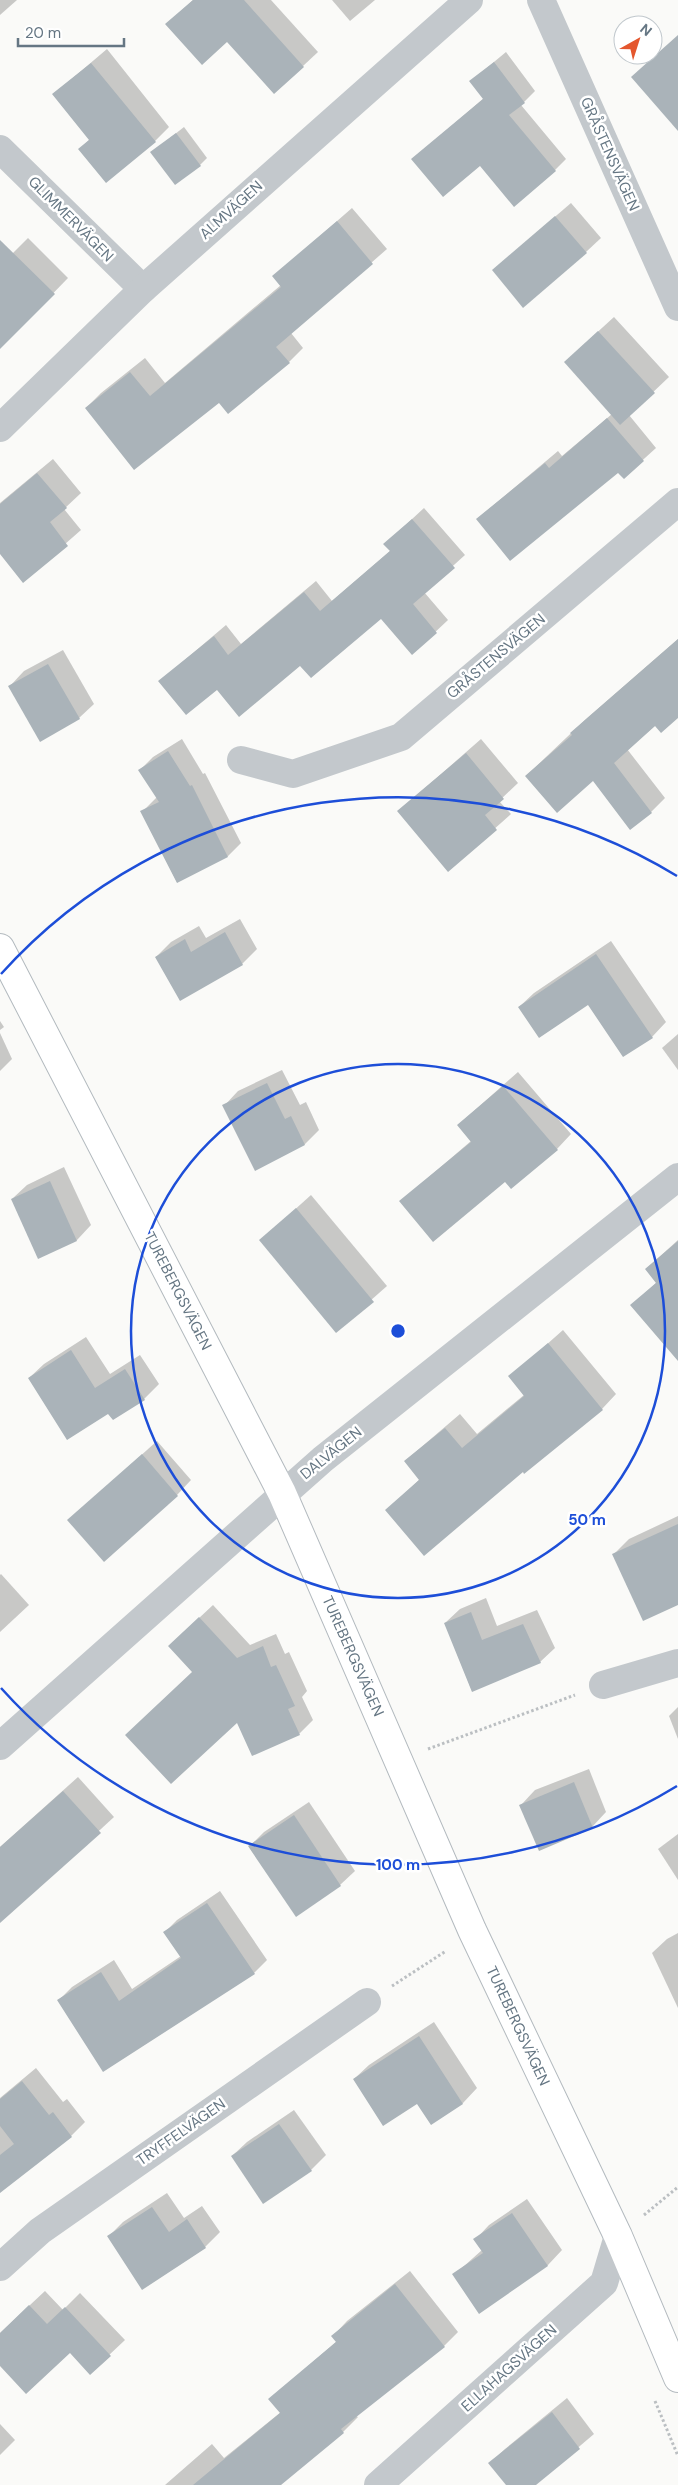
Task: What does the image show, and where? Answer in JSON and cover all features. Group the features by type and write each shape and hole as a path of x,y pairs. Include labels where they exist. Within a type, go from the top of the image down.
{"street":[{"name":"ALMVÄGEN","path":"0,428 142,289 469,0"},
{"name":"GRÅSTENSVÄGEN","path":"541,0 678,307"},
{"name":"GLIMMERVÄGEN","path":"0,149 142,289"},
{"name":"GRÅSTENSVÄGEN","path":"241,760 293,774 401,737 678,502"},
{"name":"TUREBERGSVÄGEN","path":"0,948 282,1494 472,1930 618,2236 678,2378"},
{"name":"DALVÄGEN","path":"0,1746 282,1494 678,1178"},
{"path":"603,1685 678,1663"},
{"name":"TRYFFELVÄGEN","path":"0,2268 40,2231 367,2002"},
{"name":"ELLAHAGSVÄGEN","path":"378,2485 604,2283 618,2236"}],"path":[{"path":"398,1760 603,1685"},
{"path":"367,2002 451,1947 472,1930"},
{"path":"618,2236 678,2187"}],"building":[{"path":"193,0 244,0 304,67 274,94 227,42 202,65 165,24"},
{"path":"678,35 678,131 631,77 644,65 663,65 663,48"},
{"path":"494,62 525,103 509,115 556,171 514,207 480,166 443,197 411,159 483,99 469,81"},
{"path":"91,63 156,142 106,183 78,149 89,140 52,94"},
{"path":"176,133 201,166 175,185 150,152"},
{"path":"555,216 587,253 523,308 492,270"},
{"path":"337,221 373,264 276,347 290,363 228,414 219,403 134,470 85,408 130,372 150,396 281,287 272,276"},
{"path":"0,240 55,294 0,349"},
{"path":"598,331 655,393 620,425 564,362"},
{"path":"607,418 644,461 624,479 618,473 510,561 476,519 545,463 549,468"},
{"path":"37,473 67,508 50,522 68,546 23,583 0,554 0,504"},
{"path":"412,519 455,568 413,604 437,633 412,655 381,619 311,678 300,666 239,717 217,690 186,715 158,681 214,636 228,655 304,592 320,611 390,551 383,544"},
{"path":"678,639 678,718 661,733 655,726 614,763 652,813 630,830 593,781 557,813 525,776 572,735 570,733"},
{"path":"48,664 80,719 40,742 8,686"},
{"path":"168,751 190,786 192,785 228,857 177,883 140,811 159,802 138,770"},
{"path":"466,753 504,799 485,815 497,830 448,872 397,811"},
{"path":"225,932 243,965 180,1001 155,957 185,939 191,952"},
{"path":"596,954 653,1038 623,1057 588,1005 539,1038 518,1007"},
{"path":"267,1083 285,1119 291,1116 305,1145 255,1171 222,1105"},
{"path":"503,1086 558,1150 511,1189 505,1182 433,1242 399,1201 471,1142 457,1125"},
{"path":"50,1181 77,1241 38,1259 11,1199"},
{"path":"296,1208 374,1302 336,1333 259,1240"},
{"path":"678,1241 678,1361 630,1305 656,1283 645,1269"},
{"path":"548,1343 603,1410 524,1474 523,1472 424,1556 385,1510 419,1480 404,1461 445,1428 462,1448 524,1396 508,1376"},
{"path":"71,1350 95,1388 125,1369 145,1400 113,1420 108,1414 67,1440 28,1378"},
{"path":"142,1454 178,1496 104,1562 67,1520"},
{"path":"678,1524 678,1605 643,1621 612,1554"},
{"path":"471,1612 482,1640 523,1624 541,1663 472,1692 444,1623"},
{"path":"199,1617 237,1658 263,1646 271,1667 276,1665 295,1706 288,1709 300,1735 252,1756 237,1723 171,1784 125,1735 192,1672 168,1646"},
{"path":"574,1782 593,1828 539,1851 519,1805"},
{"path":"63,1791 101,1833 0,1923 0,1847"},
{"path":"294,1815 341,1886 296,1917 248,1846"},
{"path":"207,1903 255,1974 103,2072 57,2000 101,1972 119,2001 181,1958 163,1932"},
{"path":"419,2036 463,2104 431,2125 417,2104 383,2126 353,2079"},
{"path":"22,2081 49,2115 53,2112 72,2137 0,2193 0,2155 14,2144 0,2126 0,2099"},
{"path":"279,2124 312,2171 263,2204 231,2156"},
{"path":"152,2207 169,2232 187,2219 206,2248 142,2290 107,2236"},
{"path":"512,2213 548,2266 479,2314 452,2274 483,2253 473,2239"},
{"path":"395,2284 445,2347 341,2429 344,2433 281,2485 193,2485 280,2413 268,2399 336,2342 331,2336"},
{"path":"29,2305 47,2324 65,2307 111,2356 90,2375 70,2353 26,2394 0,2366 0,2333"},
{"path":"552,2412 580,2449 536,2485 506,2485 488,2463"}]}
